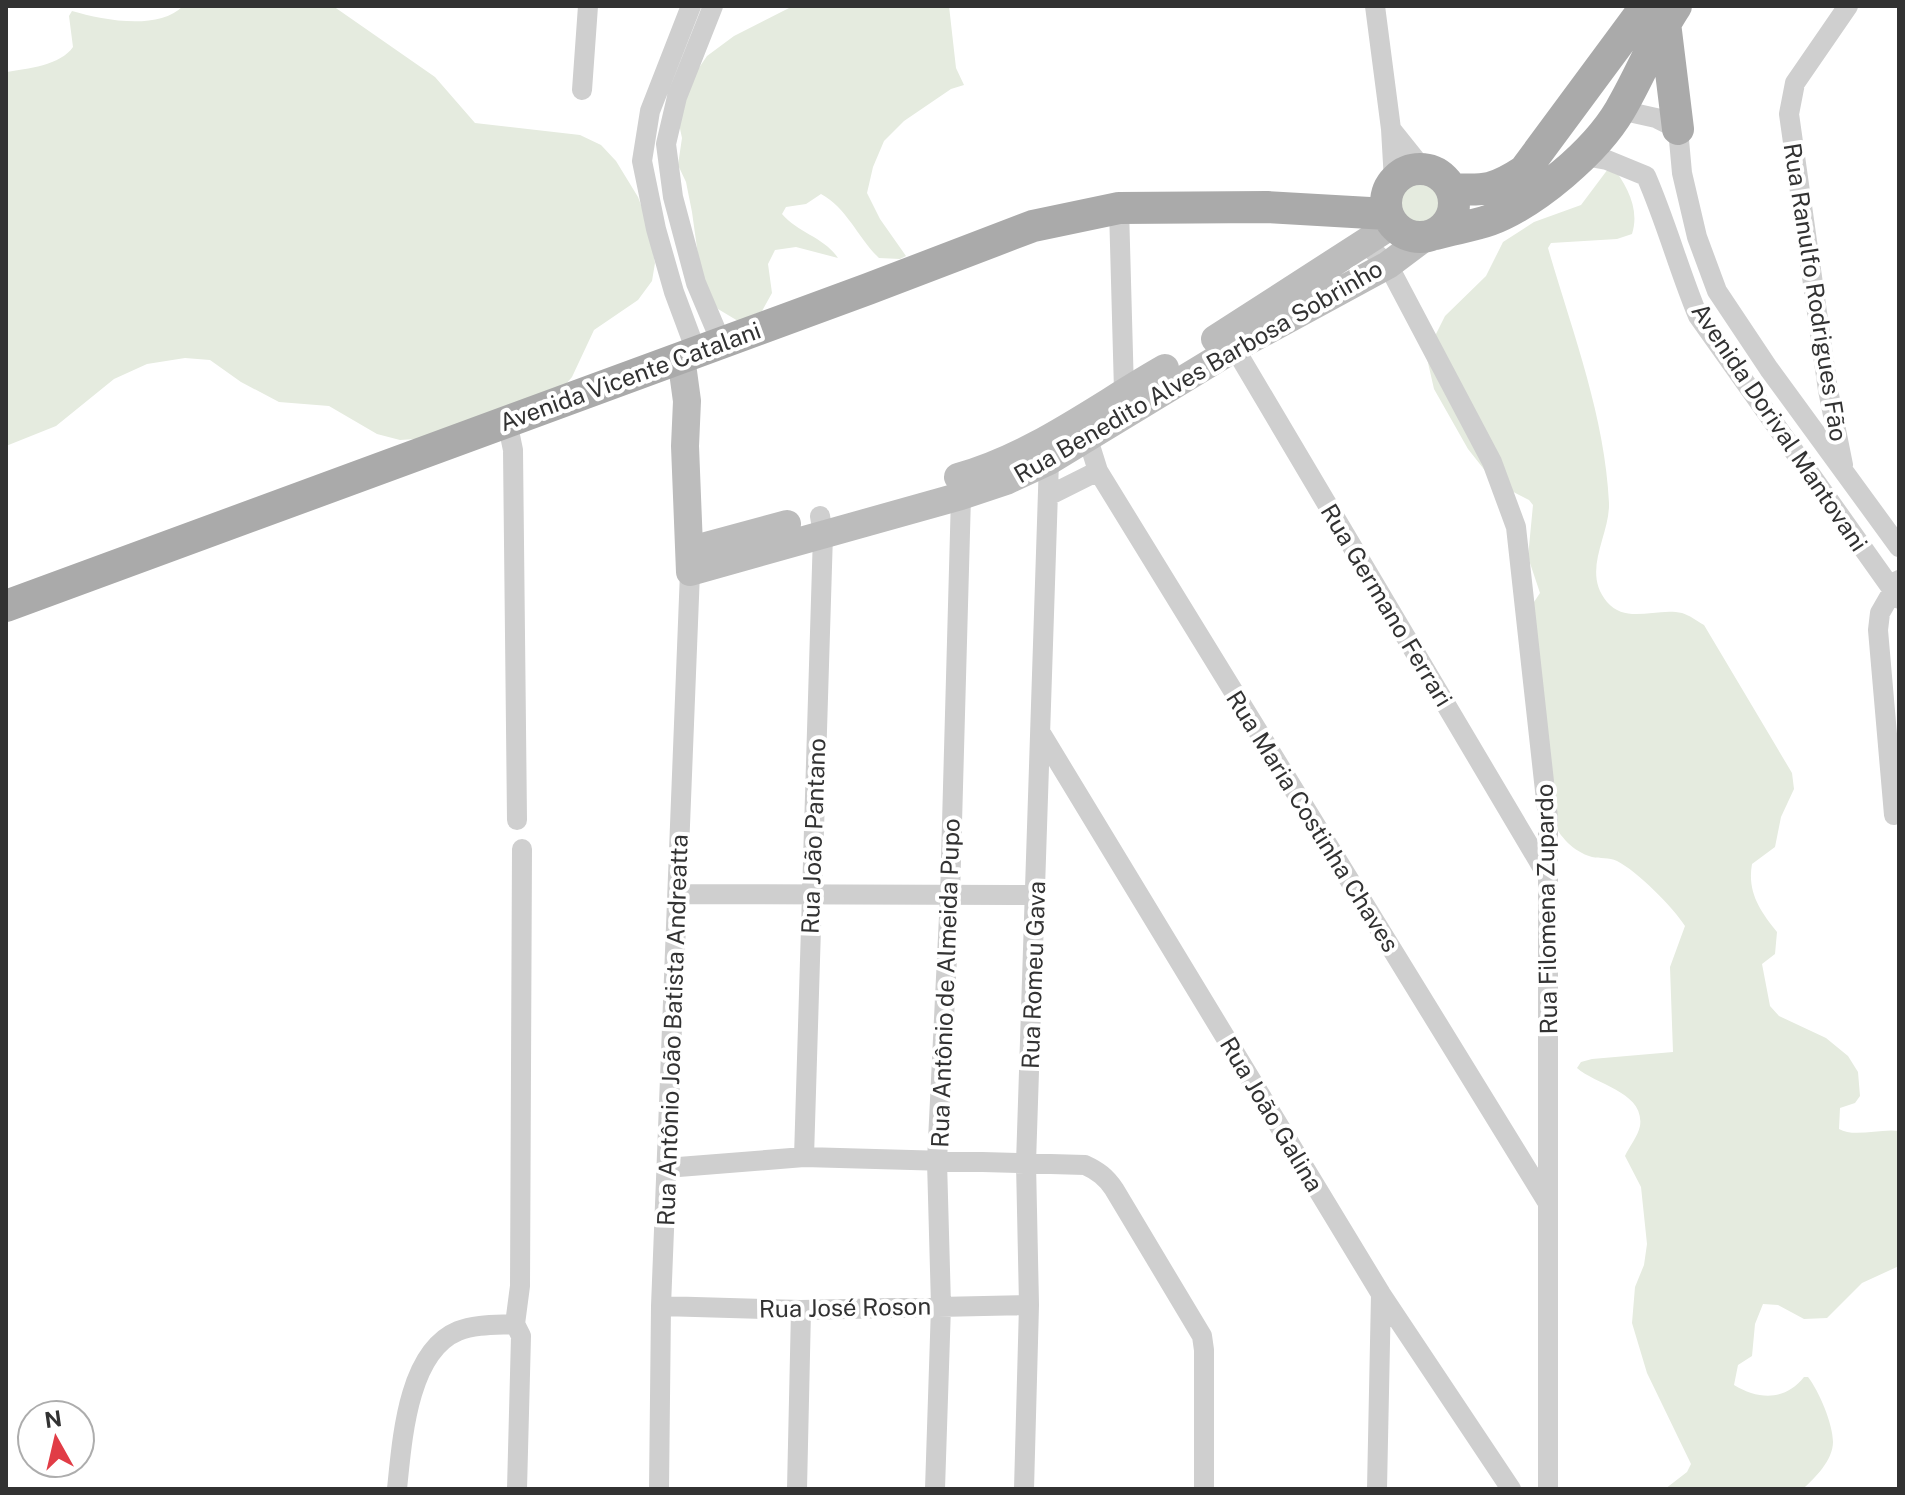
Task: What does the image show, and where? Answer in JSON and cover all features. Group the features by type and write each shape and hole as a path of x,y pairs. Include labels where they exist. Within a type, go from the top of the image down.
{"main road":[{"name":"Rua Benedito Alves Barbosa Sobrinho","path":"1430,236 1491,220 1535,194 1584,156 1620,110 1662,12"},
{"path":"1451,189 1480,191 1501,186 1524,171 1570,113 1662,12"},
{"path":"1662,12 1678,129"},
{"path":"1570,113 1620,110"},
{"path":"1442,177 1451,189 1454,207 1451,218 1430,236 1401,233 1396,196 1442,177"},
{"name":"Avenida Vicente Catalani","path":"6,606 1033,226 1119,208 1267,207 1396,196"}],"street":[{"path":"582,90 588,6"},
{"path":"691,6 650,111 642,161 656,229 674,292 699,350"},
{"path":"699,350 696,283 673,197 666,144 677,97 713,6"},
{"path":"1375,6 1396,196"},
{"name":"Rua Ranulfo Rodrigues Fão","path":"1823,494 1844,471 1828,390 1789,114 1795,83 1848,6"},
{"path":"1620,110 1656,118 1678,129"},
{"path":"1391,129 1396,196"},
{"name":"Avenida Dorival Mantovani","path":"1678,129 1682,173 1694,224 1717,291 1793,403 1899,547"},
{"name":"Avenida Dorival Mantovani","path":"1584,156 1607,160 1646,176 1663,214 1677,266 1698,316 1823,494 1896,590"},
{"name":"Rua Benedito Alves Barbosa Sobrinho","path":"1045,452 1087,436 1230,341 1364,242 1396,196"},
{"path":"1119,208 1124,391"},
{"name":"Rua Benedito Alves Barbosa Sobrinho","path":"690,561 958,487 1006,481 1124,391 1388,265 1430,236"},
{"name":"Rua Filomena Zupardo","path":"1364,242 1388,265 1492,462 1516,527 1548,818 1548,1489"},
{"name":"Rua Germano Ferrari","path":"1230,341 1548,877"},
{"name":"Rua Antônio João Batista Andreatta","path":"659,1489 661,1306 690,561 685,446 687,401 699,350"},
{"path":"1793,403 1828,390"},
{"path":"507,421 513,450 517,820"},
{"name":"Rua Maria Costinha Chaves","path":"1087,436 1098,471 1547,1201"},
{"name":"Rua Romeu Gava","path":"1024,1489 1029,1305 1026,1163 1042,735 1048,496 1045,452"},
{"path":"1048,496 1098,471"},
{"name":"Rua Antônio de Almeida Pupo","path":"935,1489 941,1306 937,1161 950,896 958,487"},
{"name":"Rua João Pantano","path":"804,1157 821,525"},
{"path":"1894,815 1878,630 1880,613 1896,590"},
{"name":"Rua João Galina","path":"1042,735 1381,1294 1511,1489"},
{"path":"517,1489 522,849"},
{"path":"678,894 1035,895"},
{"path":"666,1168 804,1157 1085,1165 1107,1178 1197,1325 1204,1350 1204,1489"},
{"path":"1377,1489 1381,1294"},
{"name":"Rua José Roson","path":"661,1306 801,1310 1029,1305"},
{"path":"797,1489 801,1310"},
{"path":"397,1489 414,1386 423,1364 434,1350 459,1330 518,1330"}],"shaded area":[{"path":"183,6 333,6 435,77 475,123 580,135 601,145 616,161 638,197 648,224 655,263 652,281 638,300 594,330 572,377 554,398 430,438 400,440 377,434 329,406 279,402 241,382 210,360 185,358 147,364 114,379 56,426 6,446 6,72 43,65 68,53 73,47 69,16 72,11 99,18 145,21 172,14"},
{"path":"793,6 949,6 956,68 964,85 951,89 904,121 884,141 873,167 867,193 880,219 906,256 900,259 879,258 838,207 821,194 806,204 786,207 782,214 788,220 826,245 838,258 796,247 775,250 768,264 772,293 762,311 738,321 718,309 702,284 686,182 678,165 682,138 676,110 707,56 734,36"},
{"path":"1611,165 1633,206 1632,234 1617,239 1551,243 1548,248 1586,374 1606,470 1608,515 1596,578 1607,602 1624,613 1682,613 1704,625 1792,773 1794,789 1781,817 1775,847 1752,864 1751,874 1756,901 1777,932 1775,954 1762,964 1770,1006 1779,1016 1826,1038 1848,1056 1858,1072 1860,1096 1855,1103 1840,1108 1839,1129 1852,1133 1899,1131 1899,1266 1862,1283 1827,1318 1804,1319 1778,1305 1763,1304 1755,1324 1752,1356 1738,1365 1734,1385 1743,1390 1771,1396 1789,1390 1808,1377 1817,1391 1831,1426 1832,1449 1822,1468 1803,1489 1665,1489 1687,1472 1691,1464 1647,1373 1632,1323 1635,1287 1644,1265 1647,1244 1641,1187 1625,1156 1639,1130 1640,1114 1627,1097 1577,1068 1581,1062 1592,1059 1673,1052 1670,967 1685,926 1634,873 1614,860 1592,857 1579,851 1563,838 1551,820 1528,611 1540,593 1528,557 1533,505 1494,482 1468,449 1434,389 1426,354 1445,316 1486,276 1503,242 1534,222 1581,205"},
{"path":"1420,183 1435,189 1441,204 1435,219 1420,225 1405,219 1399,204 1405,189"}]}
